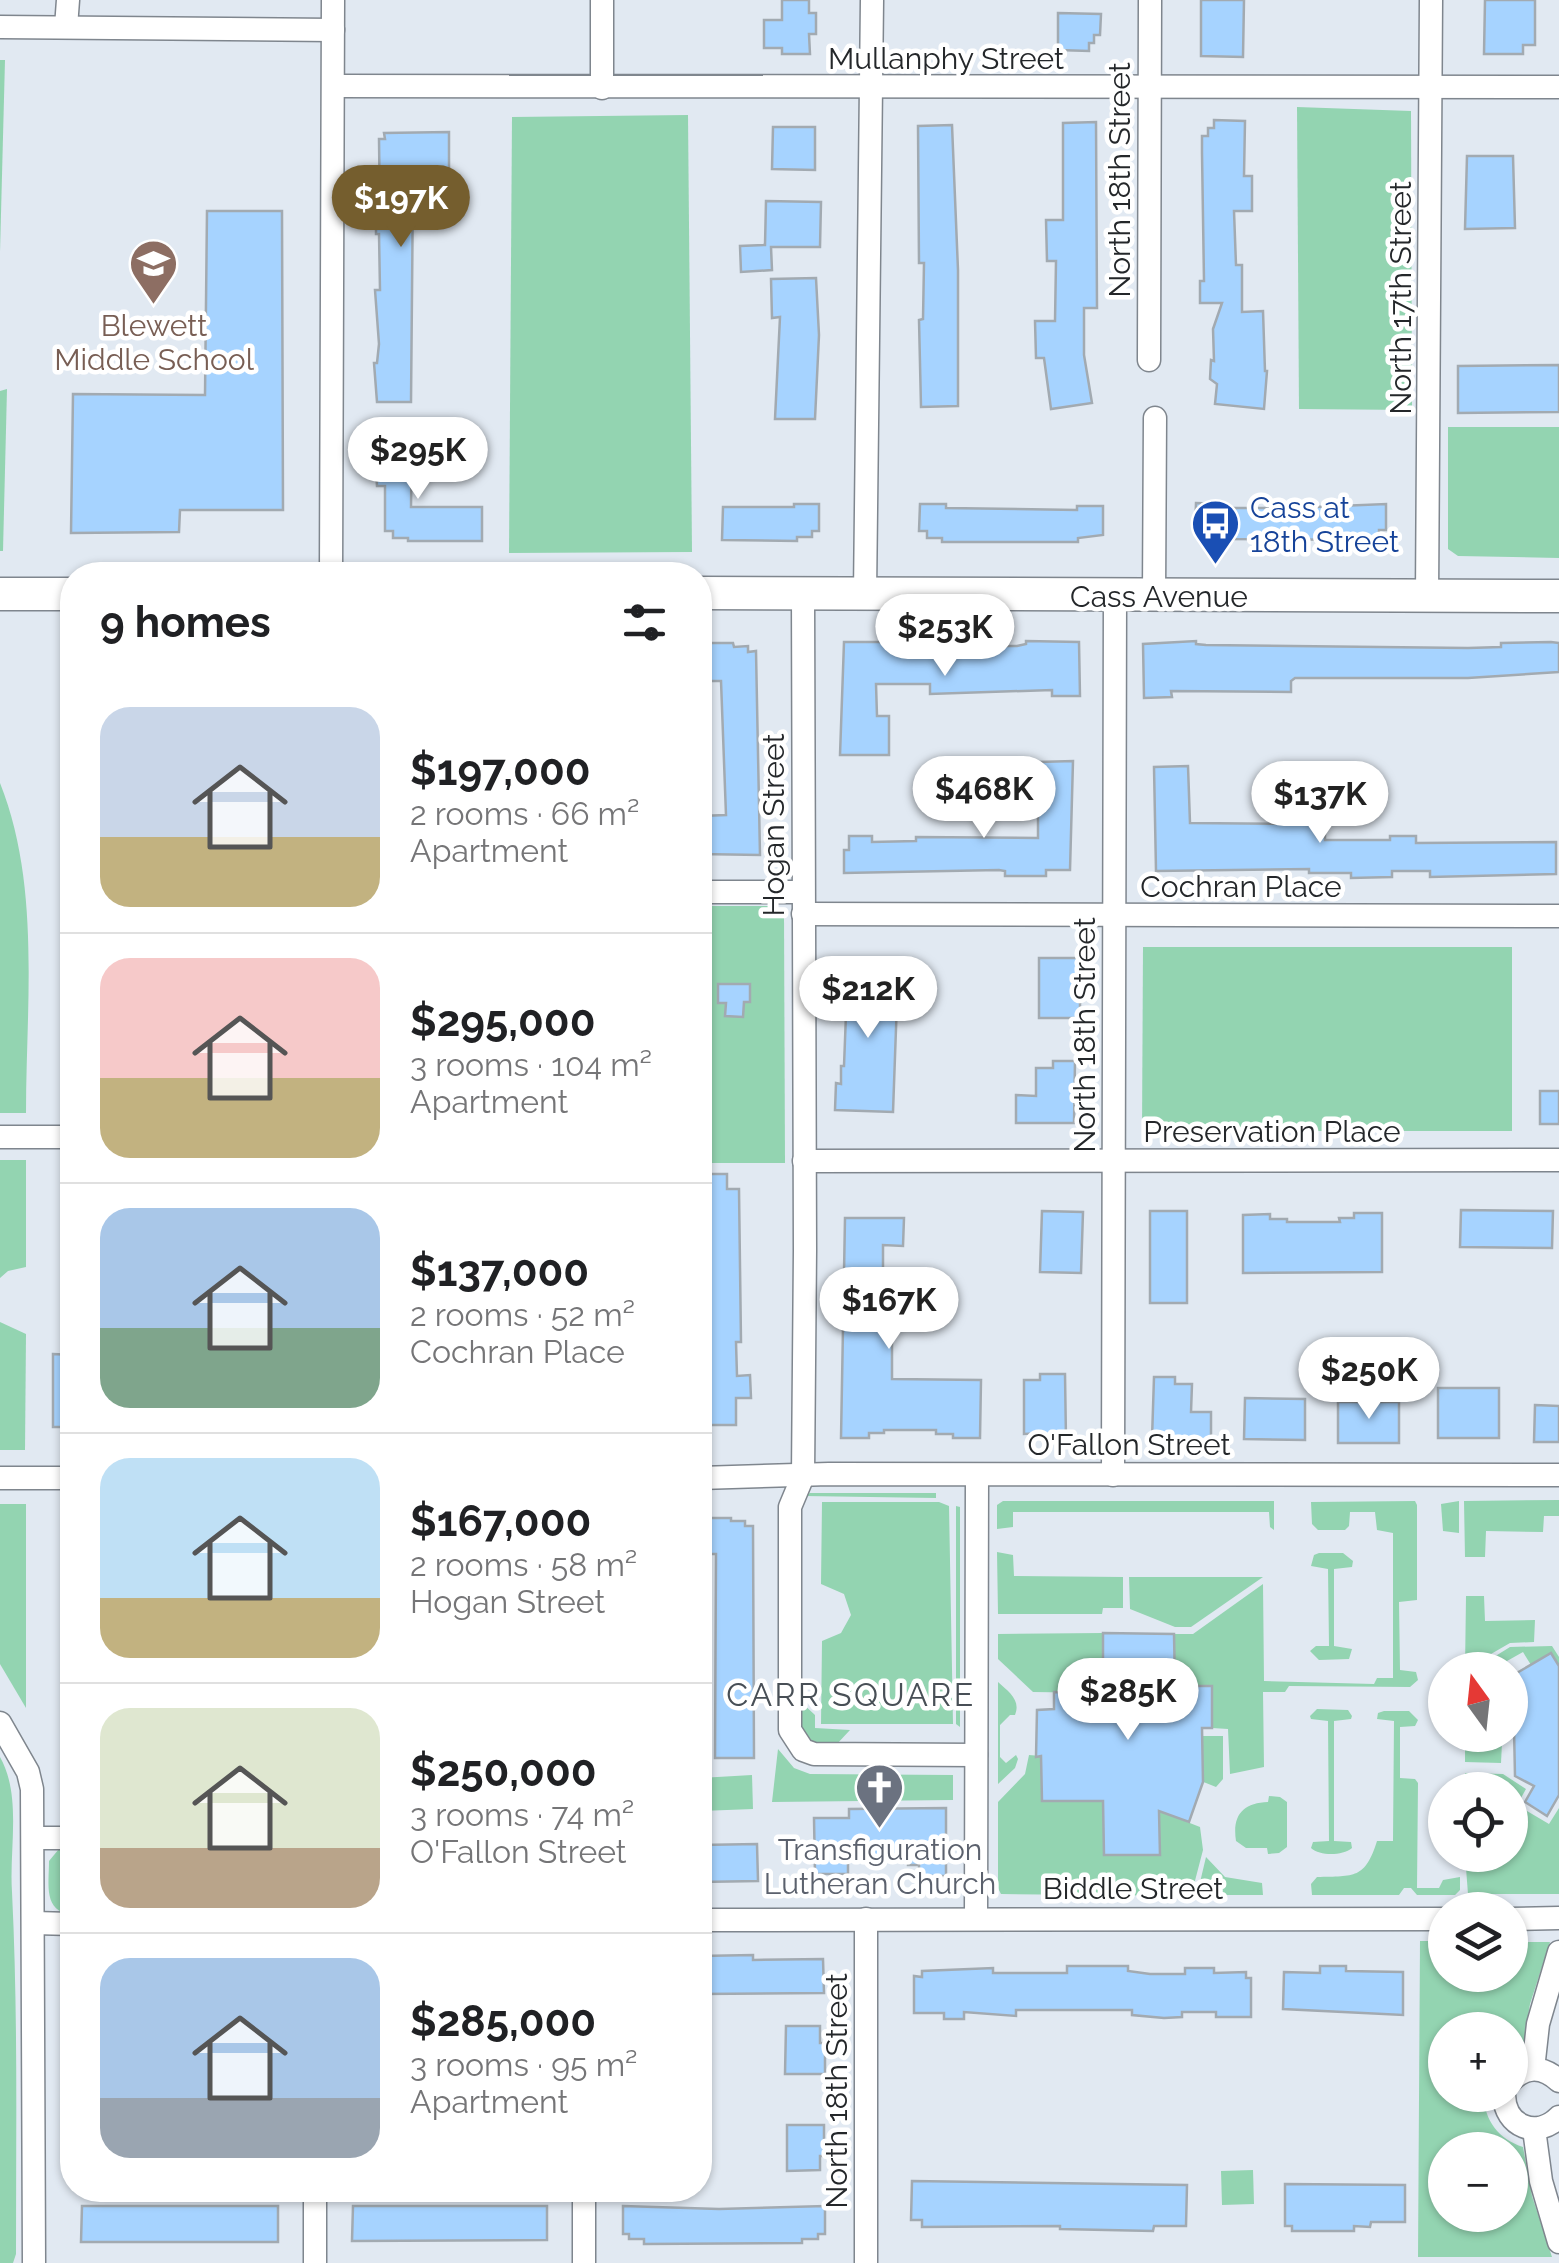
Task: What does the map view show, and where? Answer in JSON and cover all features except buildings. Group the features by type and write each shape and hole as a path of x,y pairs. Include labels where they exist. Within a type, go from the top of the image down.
{"main road":[{"path":"0,594 60,594"},
{"name":"Cass Avenue","path":"712,594 1559,596"}],"street":[{"path":"66,27 68,0"},
{"path":"331,562 333,0"},
{"path":"602,0 602,88"},
{"path":"865,594 872,0"},
{"name":"North 18th Street","path":"1148,360 1150,0"},
{"name":"North 17th Street","path":"1427,596 1431,0"},
{"path":"0,27 333,30"},
{"name":"Mullanphy Street","path":"334,86 1559,87"},
{"path":"1154,596 1155,418"},
{"name":"Hogan Street","path":"803,593 803,1476 790,1507 790,1718 795,1740 803,1750 814,1754 976,1755"},
{"name":"North 18th Street","path":"1114,1474 1115,596"},
{"name":"Cochran Place","path":"712,893 803,903 1115,915 1559,916"},
{"path":"0,1137 60,1137"},
{"name":"Preservation Place","path":"804,1161 1559,1160"},
{"path":"976,1918 977,1474"},
{"name":"O'Fallon Street","path":"712,1478 1559,1475"},
{"path":"0,1478 60,1478"},
{"path":"0,1723 28,1772 32,1789 34,2263"},
{"path":"33,1838 60,1838"},
{"name":"North 18th Street","path":"866,1918 866,2263"},
{"path":"1528,1918 1559,1918"},
{"name":"Biddle Street","path":"712,1920 1428,1919"},
{"path":"34,1924 60,1924"},
{"path":"1533,2068 1538,2024 1559,1952"},
{"path":"1528,2070 1551,2073 1559,2081"},
{"path":"1508,2112 1514,2122 1534,2129 1552,2124 1559,2116"},
{"path":"1534,2129 1540,2181 1559,2242"},
{"path":"315,2202 315,2263"},
{"path":"584,2202 584,2263"}],"green space":[{"path":"0,60 5,60 0,252"},
{"path":"1297,107 1411,111 1412,410 1299,409"},
{"path":"688,115 692,552 509,553 512,117"},
{"path":"7,389 3,551 0,551 0,391"},
{"path":"1448,427 1559,427 1559,558 1458,556 1448,549"},
{"path":"0,783 13,822 26,904 26,1113 0,1113"},
{"path":"712,906 776,906 784,915 785,1163 712,1163"},
{"path":"1143,947 1512,947 1512,1131 1142,1131"},
{"path":"0,1160 26,1160 26,1267 8,1271 0,1278"},
{"path":"0,1322 26,1334 25,1450 0,1450"},
{"path":"936,1493 936,1498 804,1496"},
{"path":"1559,1500 1559,1516 1544,1516 1543,1532 1486,1531 1485,1557 1465,1557 1464,1501"},
{"path":"1003,1501 1274,1501 1274,1530 1270,1527 1269,1512 1013,1512 1013,1527 997,1529 997,1505"},
{"path":"1415,1501 1417,1600 1399,1602 1400,1670 1416,1672 1418,1680 1410,1687 1289,1686 1285,1692 1263,1692 1264,1767 1230,1774 1228,1729 1212,1728 1212,1687 1175,1686 1174,1634 1193,1634 1263,1584 1264,1681 1374,1684 1377,1678 1393,1678 1393,1533 1377,1530 1375,1512 1350,1512 1345,1530 1318,1530 1312,1524 1311,1502"},
{"path":"1459,1501 1459,1533 1443,1531 1441,1504"},
{"path":"822,1502 939,1502 949,1506 953,1724 821,1724 822,1641 841,1633 851,1615 844,1594 821,1584"},
{"path":"0,1504 26,1504 26,1708 0,1664"},
{"path":"956,1506 960,1507 960,1727 956,1724"},
{"path":"997,1552 1013,1555 1014,1576 1123,1577 1123,1608 1103,1608 1102,1614 998,1614"},
{"path":"1343,1553 1353,1561 1352,1567 1334,1569 1334,1646 1352,1649 1349,1659 1319,1660 1310,1651 1316,1646 1329,1646 1328,1569 1311,1566 1314,1555"},
{"path":"1129,1577 1263,1577 1191,1627 1175,1627 1130,1609"},
{"path":"1466,1596 1484,1596 1485,1621 1535,1620 1534,1642 1510,1643 1494,1652 1465,1652"},
{"path":"1103,1633 1103,1693 1033,1692 998,1659 998,1634"},
{"path":"1552,1646 1559,1666 1551,1653 1531,1665 1528,1652 1502,1652 1510,1647"},
{"path":"998,1682 1016,1705 1015,1715 1000,1725 1000,1757 1006,1763 1016,1755 1018,1759 1015,1768 998,1784"},
{"path":"801,1702 815,1715 815,1728 850,1730 836,1745 809,1739 801,1723"},
{"path":"1317,1709 1348,1710 1352,1716 1334,1721 1334,1841 1351,1842 1352,1848 1337,1854 1311,1848 1313,1842 1329,1841 1328,1721 1311,1719"},
{"path":"1409,1711 1418,1720 1415,1726 1400,1727 1400,1778 1415,1779 1418,1783 1417,1888 1439,1888 1443,1880 1460,1877 1458,1892 1417,1895 1411,1888 1404,1888 1399,1895 1312,1895 1311,1884 1317,1877 1357,1873 1368,1863 1377,1841 1393,1841 1394,1721 1377,1719 1378,1713"},
{"path":"1202,1736 1223,1736 1223,1779 1216,1787 1201,1781"},
{"path":"778,1749 794,1768 810,1774 953,1775 953,1800 772,1802"},
{"path":"1465,1752 1502,1752 1501,1763 1465,1762"},
{"path":"1029,1755 1041,1756 1042,1801 1103,1801 1104,1855 1160,1855 1159,1811 1200,1827 1203,1850 1191,1896 1001,1894 998,1802 1025,1774"},
{"path":"0,1757 13,1806 13,2263 0,2263"},
{"path":"752,1775 753,1809 712,1811 712,1777"},
{"path":"1269,1796 1287,1802 1287,1847 1268,1854 1267,1848 1246,1848 1236,1841 1235,1832 1241,1812 1268,1802"},
{"path":"1559,1808 1559,1894 1468,1892 1466,1872 1528,1872 1528,1812 1549,1824"},
{"path":"59,1849 60,1911 52,1902 49,1879 49,1861"},
{"path":"1206,1857 1225,1877 1262,1883 1263,1895 1197,1895"},
{"path":"1420,1941 1428,1941 1428,1992 1528,1992 1528,1942 1550,1942 1528,2017 1528,2012 1428,2012 1428,2112 1487,2112 1499,2132 1428,2132 1428,2232 1528,2232 1528,2174 1552,2257 1418,2257"},
{"path":"1253,2170 1254,2204 1222,2205 1221,2171"}],"place":[{"name":"Blewett Middle School","path":"154,306"},
{"name":"Cass at 18th Street","path":"1215,566"},
{"name":"Transfiguration Lutheran Church","path":"880,1830"}],"district":[{"name":"CARR SQUARE","path":"851,1694"}]}
